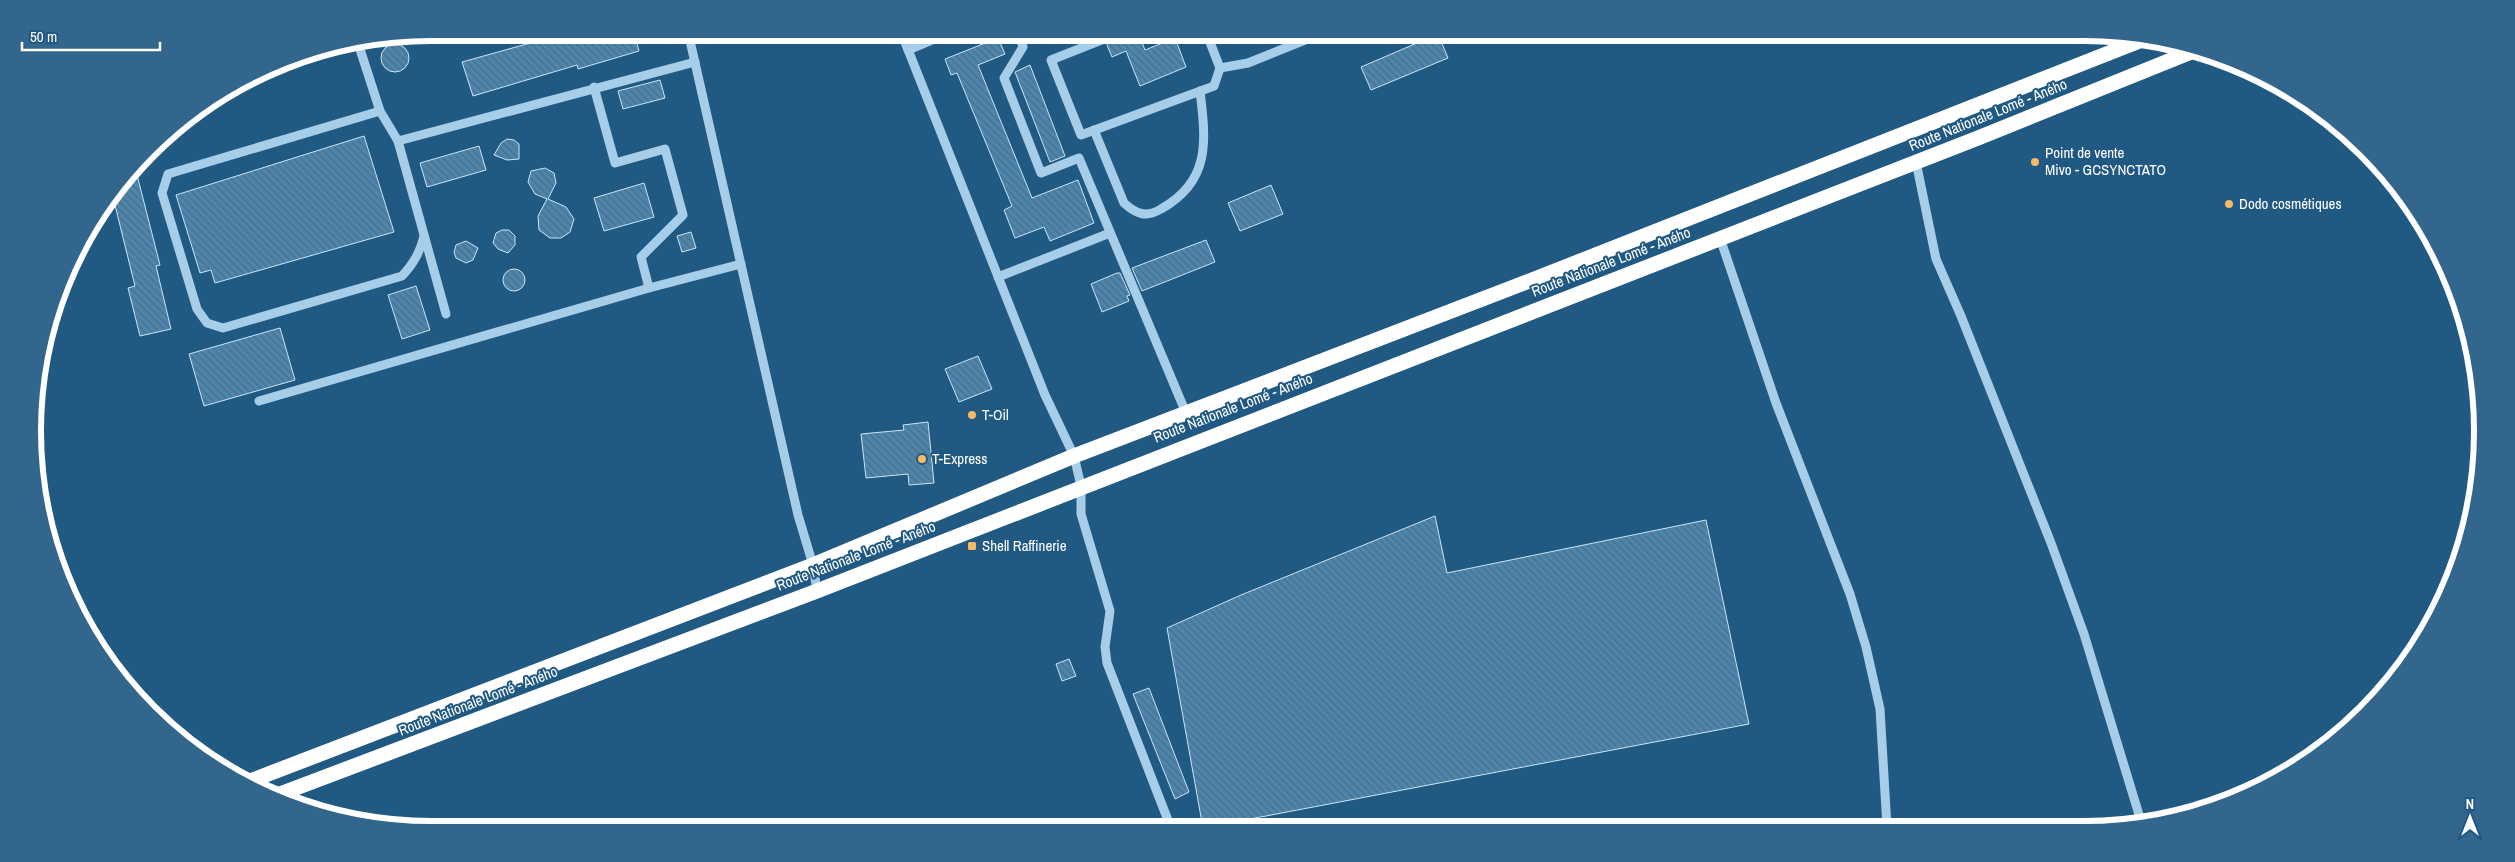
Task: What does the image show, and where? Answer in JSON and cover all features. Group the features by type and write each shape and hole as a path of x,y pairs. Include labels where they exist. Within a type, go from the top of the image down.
{"highway":[{"name":"Route Nationale Lomé - Aného","path":"255,779 813,565 1074,456 1551,273 2131,44"},
{"name":"Route Nationale Lomé - Aného","path":"285,792 817,591 1081,486 1916,162 2184,55"}],"street":[{"path":"690,41 798,516 813,565 817,591"},
{"path":"904,41 1058,426 1074,456 1081,486 1081,514 1110,611 1105,654 1168,821"},
{"path":"908,50 930,41"},
{"path":"1021,41 1023,47 1004,78 1041,173 1079,158 1186,413"},
{"path":"1099,41 1051,60 1081,135 1214,86 1220,68 1210,41"},
{"path":"1220,68 1248,63 1303,41"},
{"path":"360,48 380,111 398,141 446,314"},
{"path":"398,141 594,87 695,62"},
{"path":"594,87 615,163 665,149 683,215 641,257 649,288"},
{"path":"1094,130 1124,203 1133,212 1143,215 1155,213 1184,194 1199,168 1203,146 1200,91"},
{"path":"380,111 168,174 162,193 197,309 207,323 223,328 402,276 416,257 424,236"},
{"path":"1916,162 1936,259 1961,316 2051,543 2084,634 2139,816"},
{"path":"998,278 1110,233"},
{"path":"1720,238 1776,404 1850,594 1866,647 1880,709 1887,821"},
{"path":"259,401 649,288 741,264"}],"building":[{"path":"538,41 636,41 639,51 578,69 577,65 473,96 462,62"},
{"path":"990,41 999,41 1005,54 978,65 1032,198 1078,180 1094,223 1050,241 1044,227 1015,238 1004,210 1012,206 957,73 951,75 945,59"},
{"path":"1109,41 1142,41 1145,50 1168,41 1176,41 1186,67 1140,86 1126,51 1112,57 1107,45"},
{"path":"1422,41 1441,41 1448,58 1371,90 1361,67"},
{"path":"395,44 405,48 409,58 405,68 395,72 385,68 381,58 385,48"},
{"path":"1030,65 1065,156 1050,162 1015,72"},
{"path":"660,80 665,98 623,109 618,91"},
{"path":"364,136 394,232 215,283 211,270 200,273 176,195"},
{"path":"507,139 514,140 519,144 519,159 507,160 494,155 501,143"},
{"path":"479,146 486,170 427,187 420,163"},
{"path":"545,168 554,173 556,183 548,199 566,207 574,219 570,232 561,238 550,238 539,230 538,216 547,199 535,194 528,182 531,171"},
{"path":"137,175 160,265 156,266 171,329 140,336 128,288 135,286 115,204"},
{"path":"644,183 654,217 604,231 594,198"},
{"path":"1271,185 1283,214 1240,231 1228,203"},
{"path":"502,230 509,230 515,236 515,245 508,253 498,249 493,243 496,233"},
{"path":"691,232 696,248 682,252 677,236"},
{"path":"1206,240 1215,262 1142,291 1132,268"},
{"path":"466,241 478,248 473,260 466,263 456,258 454,252 456,245"},
{"path":"514,269 522,272 525,280 522,288 514,291 506,288 503,280 506,272"},
{"path":"1120,273 1130,295 1127,296 1129,301 1102,312 1091,284"},
{"path":"416,286 430,330 402,339 388,295"},
{"path":"280,328 295,380 204,406 189,354"},
{"path":"978,356 992,389 959,402 945,369"},
{"path":"928,422 934,483 909,485 908,474 866,478 861,434 904,430 903,425"},
{"path":"1435,516 1447,573 1706,520 1749,724 1240,821 1202,821 1167,628 1241,595"},
{"path":"1069,659 1076,676 1062,681 1056,664"},
{"path":"1149,688 1189,792 1175,799 1133,694"}],"place":[{"name":"Point de vente Mivo - GCSYNCTATO","path":"2035,162"},
{"name":"Dodo cosmétiques","path":"2229,204"},
{"name":"T-Oil","path":"972,415"},
{"name":"T-Express","path":"922,459"},
{"name":"Shell Raffinerie","path":"972,546"}]}
